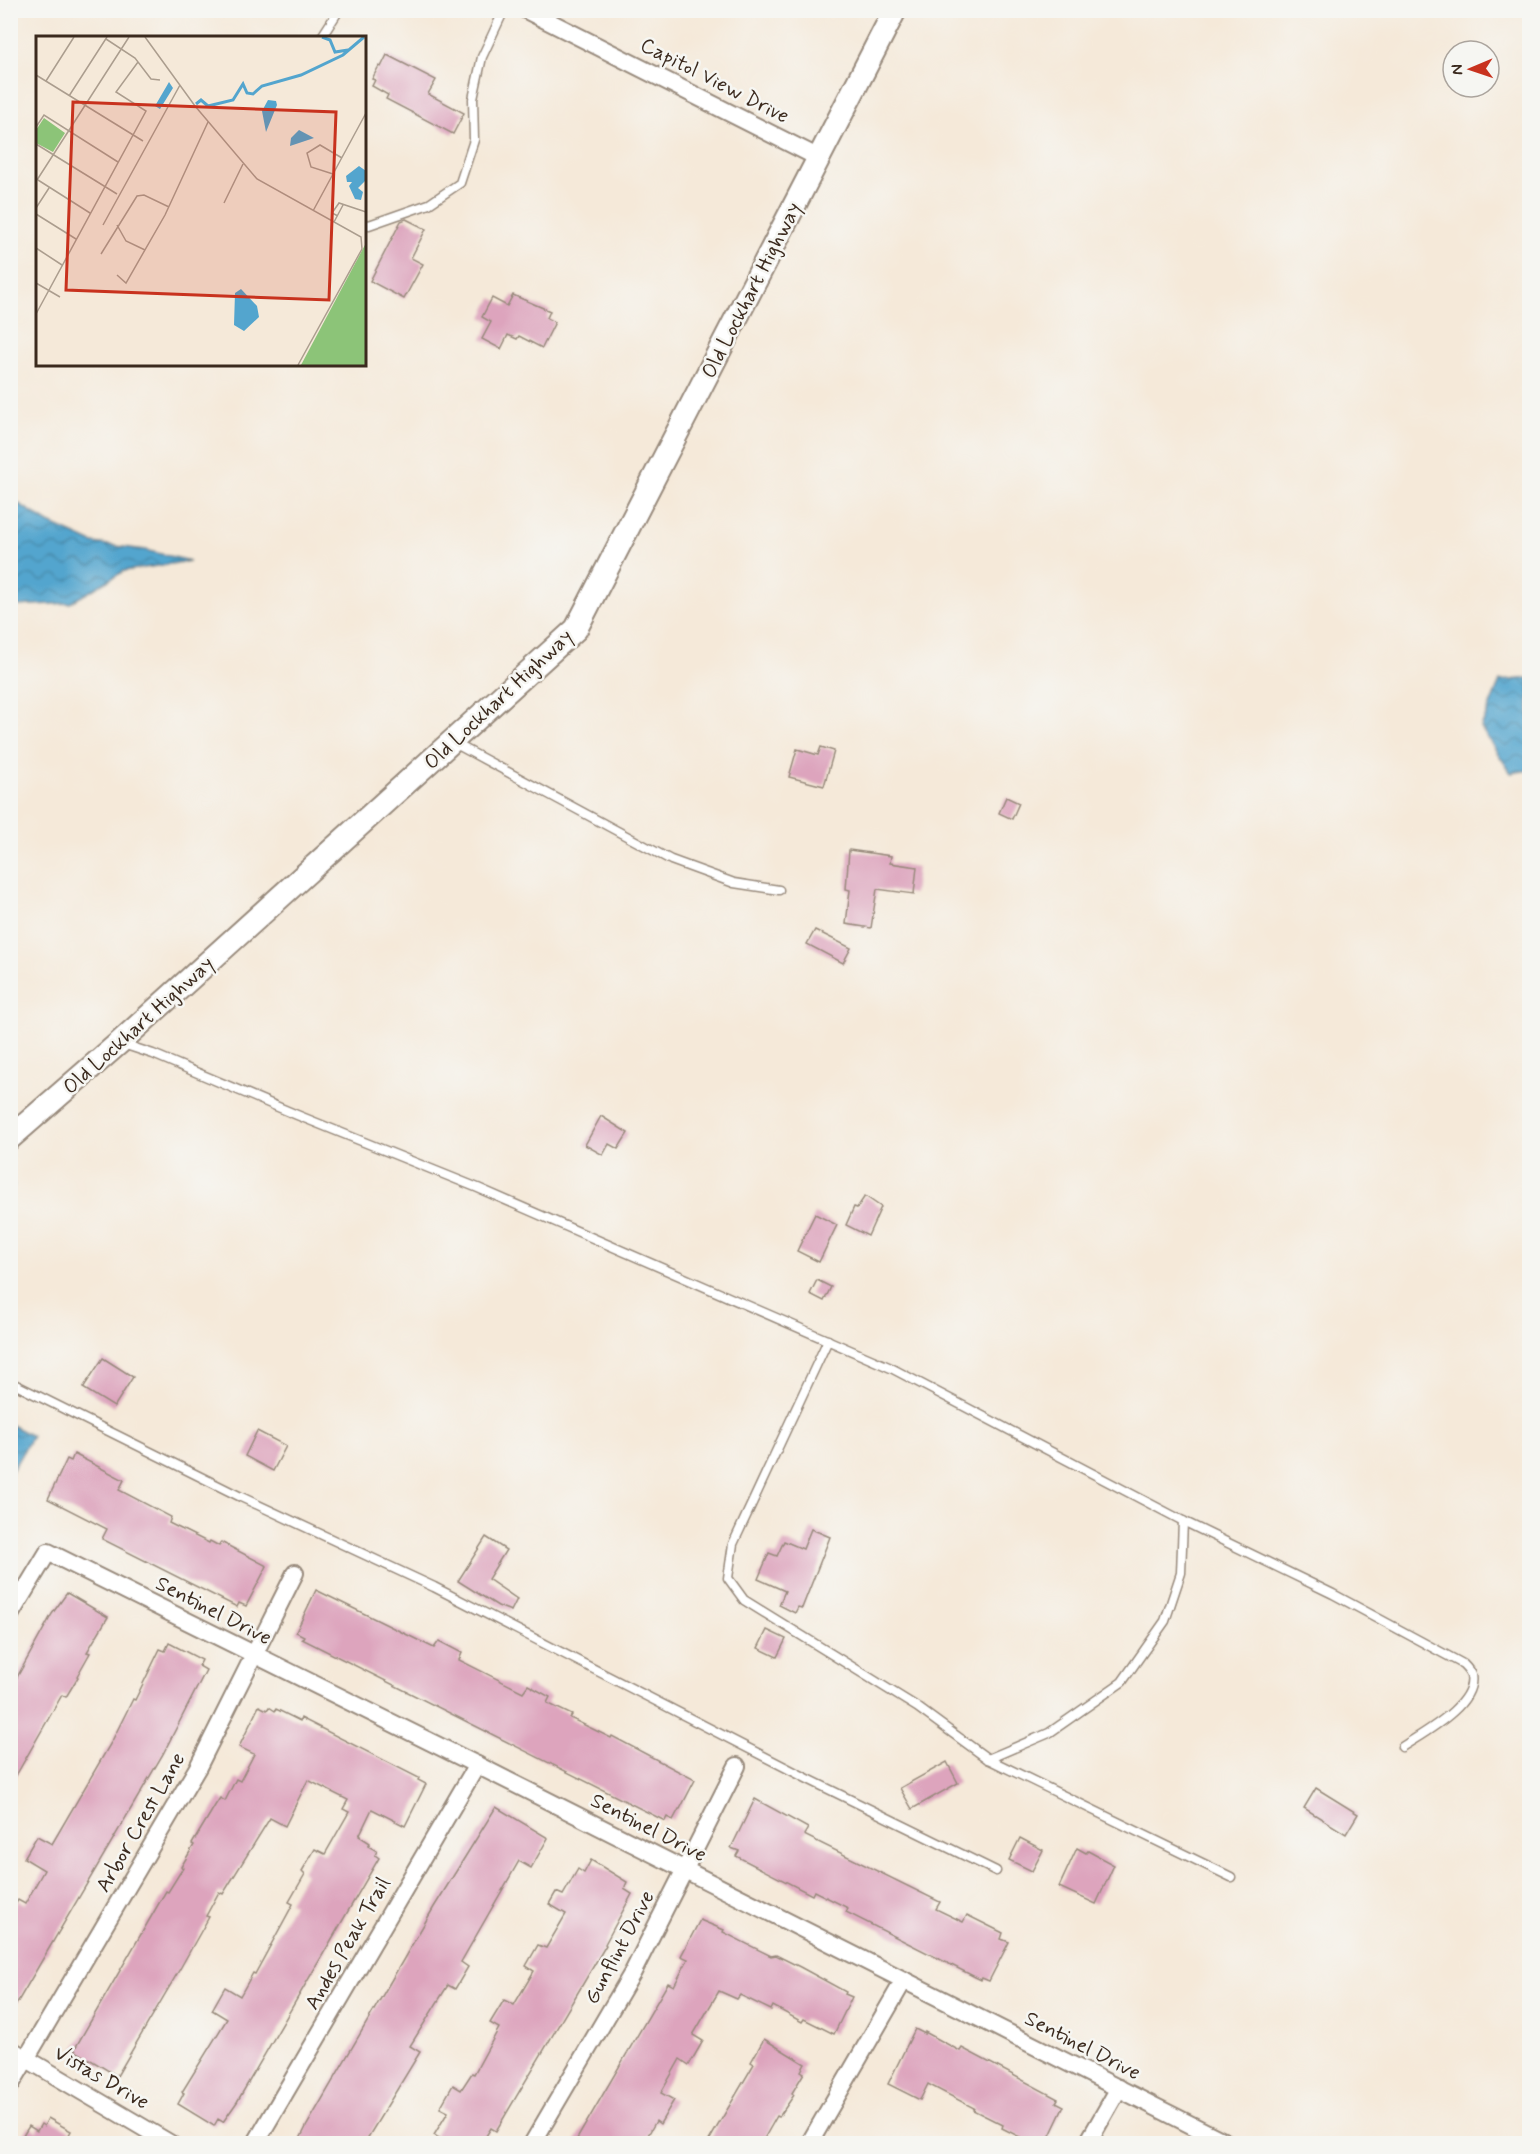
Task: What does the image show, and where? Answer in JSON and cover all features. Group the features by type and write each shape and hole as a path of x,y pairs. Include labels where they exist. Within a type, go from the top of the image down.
{"street":[{"name":"Capitol View Drive","path":"526,10 819,158"},
{"name":"Old Lockhart Highway","path":"10,1138 119,1043 576,629 895,10"},
{"name":"Sentinel Drive","path":"10,1615 48,1552 477,1765 1229,2144"},
{"name":"Arbor Crest Lane","path":"10,2086 188,1786 295,1573"},
{"name":"Andes Peak Trail","path":"255,2144 477,1765"},
{"name":"Gunflint Drive","path":"532,2144 633,1972 737,1766"},
{"path":"809,2144 904,1980"},
{"name":"Vistas Drive","path":"10,2049 171,2144"},
{"path":"1087,2144 1119,2088"}],"lane":[{"path":"322,36 339,10"},
{"path":"366,224 429,204 460,183 474,140 472,99 482,57 504,10"},
{"path":"452,741 670,860 734,883 779,890"},
{"path":"119,1043 153,1054 478,1188 891,1368 1183,1521 1333,1594 1463,1664 1471,1674 1466,1698 1456,1709 1402,1747"},
{"path":"828,1340 733,1544 728,1578 744,1600 917,1707 988,1759 1230,1876"},
{"path":"10,1382 240,1497 434,1587 808,1779 996,1871"},
{"path":"988,1759 1049,1733 1122,1682 1165,1621 1181,1573 1183,1521"}],"water":[{"path":"11,499 49,523 93,543 145,550 190,561 124,571 70,603 16,606 11,604"},
{"path":"1529,678 1529,770 1511,773 1481,728 1500,681"},
{"path":"11,1425 32,1436 11,1472"}],"building":[{"path":"387,55 436,80 428,94 464,113 453,134 386,99 388,95 372,86 375,80 372,79"},
{"path":"406,219 426,229 411,258 423,264 404,299 370,281 401,221"},
{"path":"513,295 550,311 547,318 555,322 542,348 519,336 517,339 508,335 501,349 482,339 491,322 482,317 492,298 507,306"},
{"path":"821,747 834,751 824,786 789,777 797,749 818,755"},
{"path":"1006,797 1019,803 1012,819 999,813"},
{"path":"849,850 891,856 890,863 917,867 914,894 877,889 871,928 846,924 850,890 846,889"},
{"path":"815,930 851,948 843,963 807,944"},
{"path":"601,1116 628,1133 618,1149 609,1144 603,1155 585,1145"},
{"path":"865,1196 881,1207 868,1236 846,1225 854,1207 857,1208"},
{"path":"815,1214 837,1225 819,1262 797,1251"},
{"path":"817,1280 831,1287 824,1301 810,1294"},
{"path":"103,1358 133,1377 114,1407 83,1388"},
{"path":"257,1431 286,1446 273,1471 245,1456"},
{"path":"74,1454 124,1480 119,1490 171,1517 169,1523 209,1543 210,1541 219,1546 221,1542 267,1566 246,1606 239,1603 237,1607 102,1539 107,1529 48,1499 67,1459 71,1461"},
{"path":"811,1529 830,1537 802,1608 798,1607 795,1613 779,1605 785,1591 758,1579 769,1553 777,1556 784,1541 803,1549"},
{"path":"486,1537 506,1550 488,1579 517,1599 511,1611 498,1606 458,1581"},
{"path":"316,1590 434,1648 439,1641 462,1653 459,1660 523,1692 528,1685 550,1697 547,1703 572,1715 570,1718 611,1738 612,1736 695,1780 680,1809 673,1820 667,1817 665,1821 302,1639 304,1636 296,1632"},
{"path":"67,1593 108,1617 87,1652 90,1653 78,1677 66,1697 62,1695 10,1786 10,1676 16,1679 52,1614"},
{"path":"767,1630 786,1639 777,1657 758,1648"},
{"path":"169,1643 202,1660 199,1666 206,1670 163,1754 10,2015 10,1914 18,1900 25,1904 44,1870 24,1858 37,1836 52,1844 112,1741 133,1699 135,1700 160,1649 165,1651"},
{"path":"259,1706 267,1710 269,1707 275,1711 276,1709 300,1721 301,1718 419,1778 418,1780 426,1784 405,1826 372,1809 359,1836 370,1843 368,1846 377,1851 375,1855 379,1858 237,2102 223,2122 218,2119 214,2126 178,2104 184,2093 182,2092 227,2019 212,2010 225,1987 240,1996 253,1973 255,1974 293,1904 289,1902 305,1874 302,1871 315,1849 325,1854 349,1812 343,1809 348,1800 308,1780 285,1826 270,1818 223,1894 219,1892 206,1916 209,1917 117,2076 74,2050 166,1891 168,1892 183,1868 181,1867 194,1845 192,1844 216,1804 220,1798 225,1801 236,1779 240,1781 254,1754 239,1747"},
{"path":"947,1762 958,1783 912,1809 900,1788"},
{"path":"1316,1788 1358,1814 1346,1834 1304,1808"},
{"path":"755,1799 808,1828 804,1835 940,1902 936,1909 963,1922 967,1915 1003,1933 1001,1939 1009,1942 989,1981 982,1978 981,1980 846,1912 848,1908 814,1891 812,1895 736,1856 739,1851 731,1848"},
{"path":"496,1807 548,1838 531,1868 519,1861 461,1962 468,1967 455,1989 448,1985 410,2046 420,2052 364,2144 308,2144 300,2139 307,2125 434,1907"},
{"path":"1020,1838 1043,1850 1032,1871 1009,1860"},
{"path":"1077,1848 1086,1853 1088,1851 1114,1865 1096,1904 1059,1887"},
{"path":"591,1860 627,1882 624,1889 632,1894 606,1945 496,2131 491,2128 481,2144 449,2144 434,2135 448,2112 440,2108 453,2085 461,2090 472,2073 474,2074 499,2028 490,2023 504,2000 514,2005 534,1971 526,1966 538,1945 546,1948 566,1914 549,1904 556,1892 563,1895 578,1869 584,1873"},
{"path":"700,1920 724,1930 723,1932 771,1956 776,1955 800,1967 852,1997 834,2034 804,2019 802,2022 773,2006 771,2010 740,1995 737,1999 719,1991 693,2035 703,2041 689,2065 680,2059 661,2093 674,2100 660,2124 656,2121 643,2144 574,2144 668,1983 674,1986 688,1959 681,1956"},
{"path":"915,2029 960,2051 962,2048 1058,2099 1056,2102 1064,2106 1046,2144 1034,2144 1002,2128 1003,2125 928,2084 920,2100 888,2084"},
{"path":"764,2039 805,2064 801,2071 804,2073 792,2093 794,2095 779,2117 777,2116 761,2144 707,2144 754,2064 751,2062"},
{"path":"48,2118 71,2131 64,2144 18,2144 29,2126 37,2131 41,2124 44,2126"}]}
